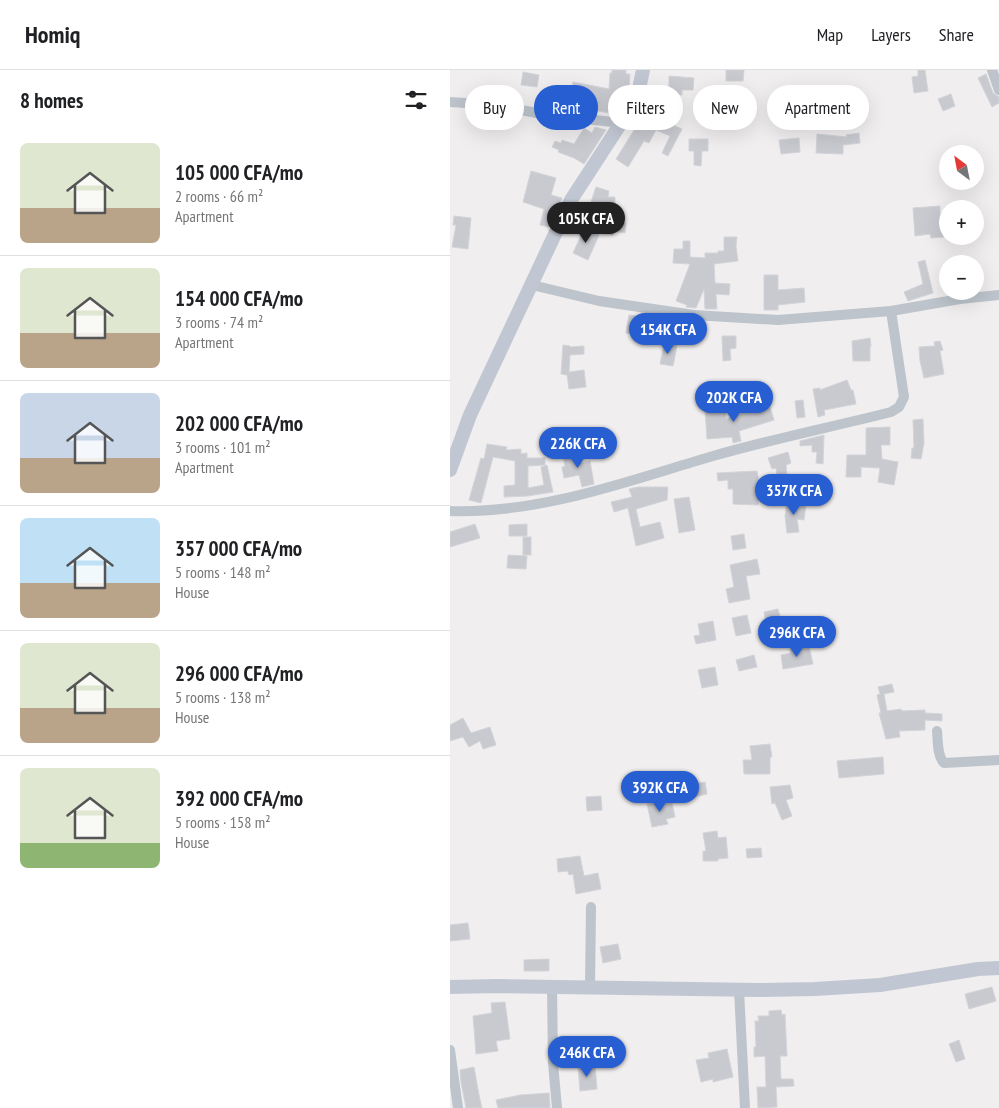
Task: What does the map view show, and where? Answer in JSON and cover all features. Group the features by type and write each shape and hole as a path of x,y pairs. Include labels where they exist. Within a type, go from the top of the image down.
{"street":[{"path":"640,85 643,70"},
{"path":"992,70 999,90"},
{"path":"450,102 494,105 542,114 608,122"},
{"path":"450,470 470,415 571,200 617,130"},
{"path":"532,285 599,300 694,315 778,320 891,311 960,299 999,295"},
{"path":"450,511 497,510 592,493 715,455 891,412 899,407 904,398 891,311"},
{"path":"937,731 941,760 944,763 999,760"},
{"path":"590,988 591,907"},
{"path":"450,987 815,989 880,985 978,969 999,968"},
{"path":"552,987 557,1108"},
{"path":"739,990 745,1108"},
{"path":"450,1050 458,1108"}],"building":[{"path":"612,70 626,70 626,74 630,74 629,85 609,85 610,73 612,73"},
{"path":"726,70 744,70 743,81 726,81"},
{"path":"918,70 925,70 928,91 914,93 912,77 918,76"},
{"path":"523,72 539,75 537,85 534,87 521,85"},
{"path":"986,74 993,93 999,97 999,103 992,107 978,78"},
{"path":"669,76 694,78 693,90 683,90 683,85 669,85"},
{"path":"573,82 588,85 572,85"},
{"path":"598,87 608,89 608,113 598,111"},
{"path":"951,94 955,106 943,111 938,99"},
{"path":"598,128 606,130 584,164 558,152 559,150 552,147 555,141 561,143 562,140 574,144 583,130 592,133 594,130 598,130"},
{"path":"634,130 656,130 649,143 644,141 628,167 616,159"},
{"path":"656,130 681,130 668,156 662,153 670,136"},
{"path":"859,133 860,143 843,145 843,154 816,153 817,134 847,137 846,135"},
{"path":"799,138 800,152 781,154 779,140"},
{"path":"689,139 708,139 708,151 702,151 701,166 694,165 694,151 689,151"},
{"path":"531,171 556,178 551,195 562,198 549,227 540,225 544,209 523,202"},
{"path":"596,187 609,191 608,197 615,197 615,209 591,202"},
{"path":"939,206 939,237 931,238 930,234 915,236 913,208"},
{"path":"454,216 471,218 468,249 452,247 456,225 453,225"},
{"path":"603,221 618,224 618,222 626,223 625,233 614,231 613,235 601,233"},
{"path":"584,229 599,235 588,260 573,253"},
{"path":"724,237 737,237 738,261 714,264 715,283 730,284 729,295 716,294 717,309 705,309 704,289 696,308 686,307 687,305 676,301 690,264 673,263 674,249 683,249 683,241 690,241 690,257 705,258 705,253 724,251"},
{"path":"925,260 933,293 908,301 904,292 923,284 918,262"},
{"path":"764,275 778,275 778,290 804,288 805,302 778,305 778,310 764,310"},
{"path":"629,315 653,318 650,336 626,333"},
{"path":"722,336 736,336 736,348 730,349 731,360 723,361"},
{"path":"870,338 870,361 853,361 852,341"},
{"path":"940,341 943,350 940,351 944,374 924,378 919,347 935,346 934,342"},
{"path":"664,344 677,346 673,366 660,364"},
{"path":"563,345 570,347 584,346 584,354 570,355 569,372 584,370 586,387 569,389 567,375 561,374"},
{"path":"847,380 851,390 853,390 856,404 824,410 825,415 818,417 813,389 820,388 820,390"},
{"path":"803,400 805,417 797,418 795,401"},
{"path":"770,407 774,420 739,431 741,441 733,443 732,437 707,439 705,409 725,408 726,419 752,410 753,412"},
{"path":"923,419 924,443 921,459 911,458 912,448 914,448 913,420"},
{"path":"890,427 890,445 881,445 882,459 898,462 894,485 878,482 880,468 861,467 861,477 846,477 847,455 866,455 866,428"},
{"path":"824,435 823,464 816,463 817,452 812,452 812,445 800,446 800,441"},
{"path":"487,444 507,447 506,450 521,449 521,454 527,453 527,458 545,458 545,465 528,466 528,488 544,485 541,467 547,465 553,492 504,497 504,486 515,485 515,461 493,457 481,503 469,500 481,458 484,459"},
{"path":"788,452 791,463 786,465 787,475 777,476 776,468 772,469 768,458"},
{"path":"579,453 581,463 590,461 594,484 582,487 579,475 564,478 562,467 565,466 563,456"},
{"path":"757,471 761,494 759,495 758,505 733,504 733,489 728,489 728,480 718,481 717,473"},
{"path":"638,487 668,487 667,500 636,509 640,527 660,522 664,538 636,546 628,508 614,512 611,502 632,497 629,489"},
{"path":"689,497 695,530 679,533 674,499"},
{"path":"787,501 806,505 804,520 797,519 799,532 787,533 785,516"},
{"path":"475,524 480,538 450,547 450,532"},
{"path":"527,524 527,536 509,536 509,525"},
{"path":"744,534 746,548 733,550 731,536"},
{"path":"523,537 531,537 531,555 523,555"},
{"path":"508,555 527,556 526,569 507,568"},
{"path":"757,559 760,574 746,576 750,599 729,603 726,589 734,587 730,565"},
{"path":"778,609 782,624 767,628 764,612"},
{"path":"747,615 751,633 736,636 732,618"},
{"path":"713,621 716,640 696,644 694,636 700,635 698,624"},
{"path":"809,646 813,664 783,669 781,655 791,653 790,649"},
{"path":"754,655 757,667 739,671 736,660"},
{"path":"715,667 718,685 702,688 698,670"},
{"path":"892,684 894,692 884,694 887,711 901,709 902,711 925,710 925,713 942,714 942,721 925,720 925,730 899,731 900,737 886,739 879,713 881,713 877,695 880,694 878,687"},
{"path":"463,718 471,733 490,727 496,745 483,749 480,741 469,747 463,737 450,741 450,725"},
{"path":"770,744 772,757 770,757 770,774 744,774 743,760 752,760 750,746"},
{"path":"883,757 884,774 839,778 837,761"},
{"path":"705,782 707,794 694,797 692,784"},
{"path":"790,785 793,798 786,800 792,816 782,820 775,803 772,804 770,787"},
{"path":"601,796 602,810 587,811 586,797"},
{"path":"663,801 663,804 672,803 675,817 666,819 668,824 652,827 647,804"},
{"path":"717,831 718,838 726,837 728,858 718,859 718,861 703,861 703,851 706,851 703,833"},
{"path":"761,848 762,857 747,858 746,849"},
{"path":"580,856 584,876 598,873 601,889 576,894 573,874 569,875 568,871 558,872 557,859"},
{"path":"468,923 470,939 450,941 450,925"},
{"path":"618,944 621,959 603,963 600,947"},
{"path":"549,959 549,971 524,971 524,960"},
{"path":"992,987 996,1001 969,1009 965,994"},
{"path":"505,1002 510,1039 496,1041 498,1051 476,1054 473,1016 492,1013 491,1003"},
{"path":"781,1010 782,1015 785,1014 787,1056 780,1056 781,1079 793,1079 794,1086 776,1087 777,1107 758,1108 757,1087 766,1087 765,1056 754,1057 754,1047 756,1047 755,1021 759,1021 758,1016 769,1016 769,1011"},
{"path":"959,1040 965,1059 956,1062 949,1044"},
{"path":"727,1049 733,1077 713,1082 713,1079 701,1082 696,1060 709,1058 708,1053"},
{"path":"595,1064 597,1089 580,1091 578,1066"},
{"path":"474,1067 482,1108 466,1108 460,1070"},
{"path":"549,1093 550,1108 498,1108 496,1100 520,1095"}]}
